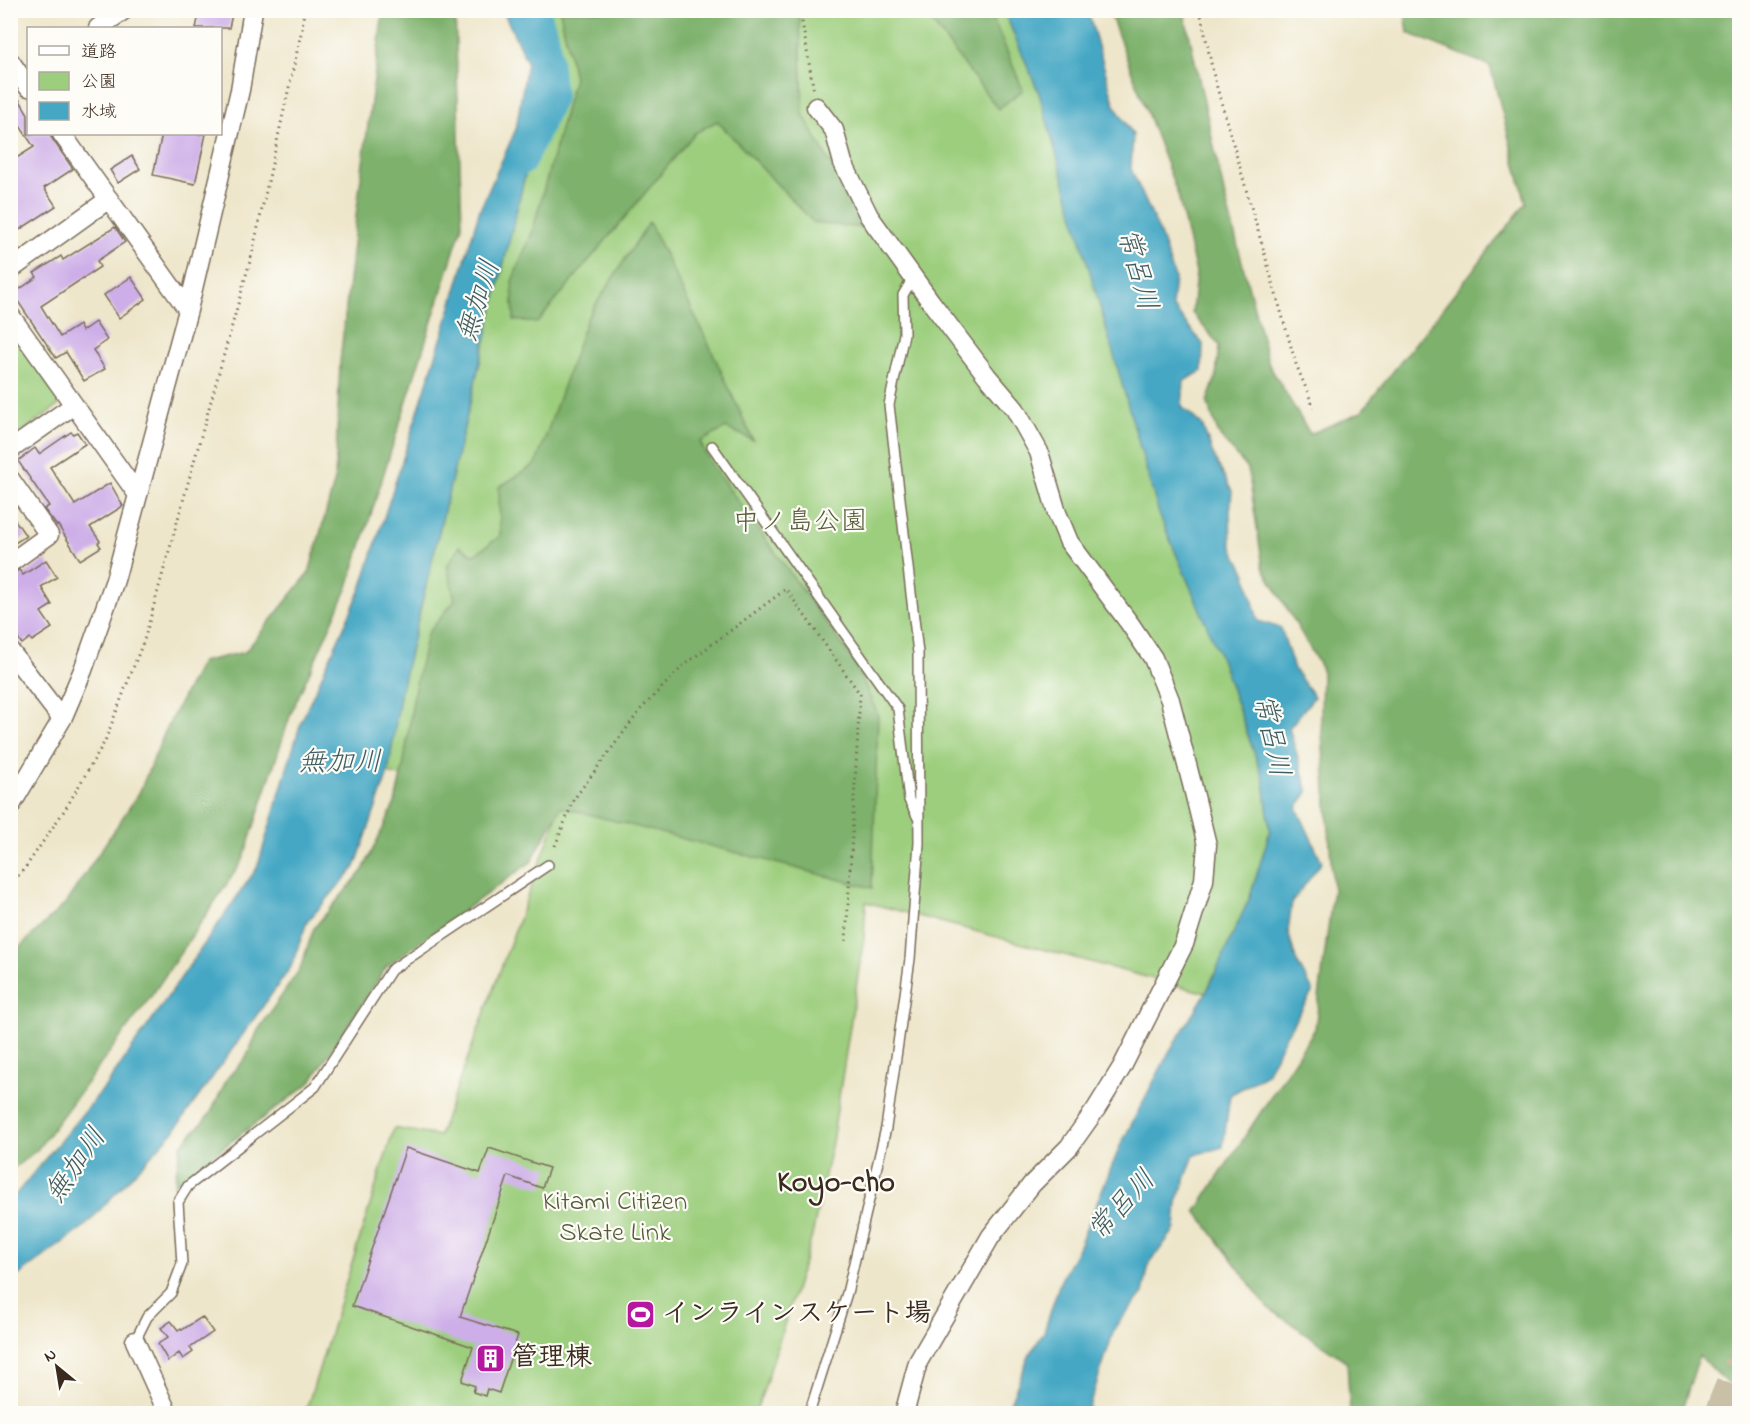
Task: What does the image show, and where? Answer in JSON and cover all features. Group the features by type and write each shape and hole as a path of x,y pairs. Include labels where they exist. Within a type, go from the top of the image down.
{"street":[{"path":"99,27 124,10"},
{"path":"10,807 62,719 83,670 115,580 188,310 240,90 253,10"},
{"path":"10,61 23,83"},
{"path":"816,107 834,130 843,163 869,216 987,376 1015,409 1039,452 1057,513 1069,542 1153,658 1170,700 1207,845 1204,880 1184,944 1122,1067 1069,1147 1032,1184 991,1236 918,1362 904,1413"},
{"path":"63,135 188,310"},
{"path":"10,270 109,199"},
{"path":"10,315 138,495"},
{"path":"10,450 74,405"},
{"path":"10,479 49,535 10,563"},
{"path":"10,651 62,719"},
{"path":"135,1341 168,1413"}],"lane":[{"path":"810,1413 847,1293 886,1128 910,959 919,843 918,653 889,405 904,334 903,295 913,278"},
{"path":"712,446 898,709 909,800 919,820"},
{"path":"135,1341 147,1317 171,1293 182,1264 178,1202 188,1186 315,1088 391,970 548,864"}],"path":[{"path":"10,885 25,868 66,808 105,741 145,637 252,254 302,29 304,10"},
{"path":"800,10 816,107"},
{"path":"1200,10 1214,76 1296,364 1314,408"},
{"path":"555,846 574,799 641,709 683,666 786,589 860,694 846,941"}],"green space":[{"path":"383,11 455,11 462,226 348,587 291,713 243,860 152,995 37,1150 11,1170 11,955 65,904 139,793 167,727 201,662 245,652 309,573 335,480 340,362 357,208"},
{"name":"中ノ島公園","path":"539,11 1004,11 1039,93 1222,661 1264,781 1270,832 1250,897 1206,993 866,902 864,937 832,1142 812,1236 755,1413 305,1414 394,1128 439,1136 556,819 388,773 401,689 541,109"},
{"path":"560,11 814,11 800,17 803,114 866,228 814,223 717,121 695,133 537,323 514,320 512,281 532,233 574,78"},
{"path":"923,11 990,11 1023,90 998,109"},
{"path":"1109,11 1184,11 1225,197 1269,365 1310,434 1361,412 1526,203 1490,66 1408,33 1405,11 1739,11 1739,1394 1699,1356 1681,1413 1350,1413 1347,1362 1267,1307 1196,1211 1315,1029 1333,889 1321,719 1322,669 1263,567 1248,469 1219,435 1207,402 1216,377 1219,345 1192,313 1196,273 1178,195"},
{"path":"649,222 753,440 726,428 700,442 711,464 854,661 878,715 872,888 561,807 531,862 387,966 310,1083 174,1184 181,1145 210,1114 228,1077 246,1058 258,1030 300,969 314,928 363,870 395,803 427,634 455,600 447,566 460,546 474,555 500,536 499,487 536,464 587,318"},
{"path":"10,329 59,398 59,405 10,440"}],"water":[{"name":"無加川","path":"503,11 539,11 541,109 401,689 388,773 355,867 307,922 291,967 174,1131 85,1226 11,1281 11,1198 108,1083 257,868 301,722 361,589 445,327 479,212 516,129 527,62"},
{"name":"常呂川","path":"1004,11 1088,11 1115,106 1133,135 1131,169 1159,231 1175,278 1172,306 1203,344 1202,371 1184,381 1182,407 1202,425 1215,459 1232,491 1231,545 1246,574 1258,621 1281,628 1294,669 1314,697 1289,728 1308,792 1297,808 1322,862 1292,902 1288,931 1296,960 1313,991 1286,1035 1267,1074 1230,1095 1223,1147 1194,1155 1177,1202 1175,1229 1149,1264 1143,1293 1115,1327 1087,1413 1006,1413 1029,1356 1044,1332 1060,1282 1078,1248 1121,1144 1169,1052 1206,993 1250,897 1270,831 1264,781 1222,661 1159,514 1039,93"}],"building":[{"path":"200,10 233,10 229,28 196,27"},
{"path":"19,99 27,112 27,135 50,135 73,169 44,188 56,206 10,236 10,162 34,147 18,123 10,127 10,104"},
{"path":"162,135 206,135 195,184 153,175"},
{"path":"132,156 140,169 118,183 110,170"},
{"path":"115,227 125,242 97,261 100,267 41,306 60,337 79,325 82,331 95,322 107,340 93,350 105,369 84,381 66,352 56,358 13,294 37,277 34,273 61,256 63,260"},
{"path":"131,277 146,299 119,318 104,295"},
{"path":"71,432 73,434 77,432 85,444 50,467 75,505 110,483 123,506 90,527 100,541 98,543 101,547 80,560 58,525 44,509 49,506 18,461 35,448 39,454"},
{"path":"10,513 26,536 10,546"},
{"path":"46,560 57,577 41,587 52,605 41,612 52,628 32,641 30,638 22,644 10,627 10,574 19,570 23,575"},
{"path":"406,1148 480,1173 489,1148 549,1168 542,1188 508,1176 460,1317 518,1335 499,1393 487,1389 485,1396 473,1392 475,1386 462,1381 473,1347 352,1306"},
{"path":"202,1317 213,1332 190,1348 193,1352 183,1359 179,1353 168,1361 158,1344 168,1337 161,1328 171,1321 178,1330 181,1328 182,1330"}],"waterway":[{"name":"無加川","path":"521,161 551,97 545,41 535,10"}],"tunnel":[{"path":"1720,1414 1740,1364"}],"place":[{"name":"インラインスケート場","path":"641,1314"},
{"name":"管理棟","path":"490,1358"}],"district":[{"name":"Koyo-cho","path":"836,1184"}],"park label":[{"name":"Kitami Citizen Skate Link","path":"615,1218"}]}
